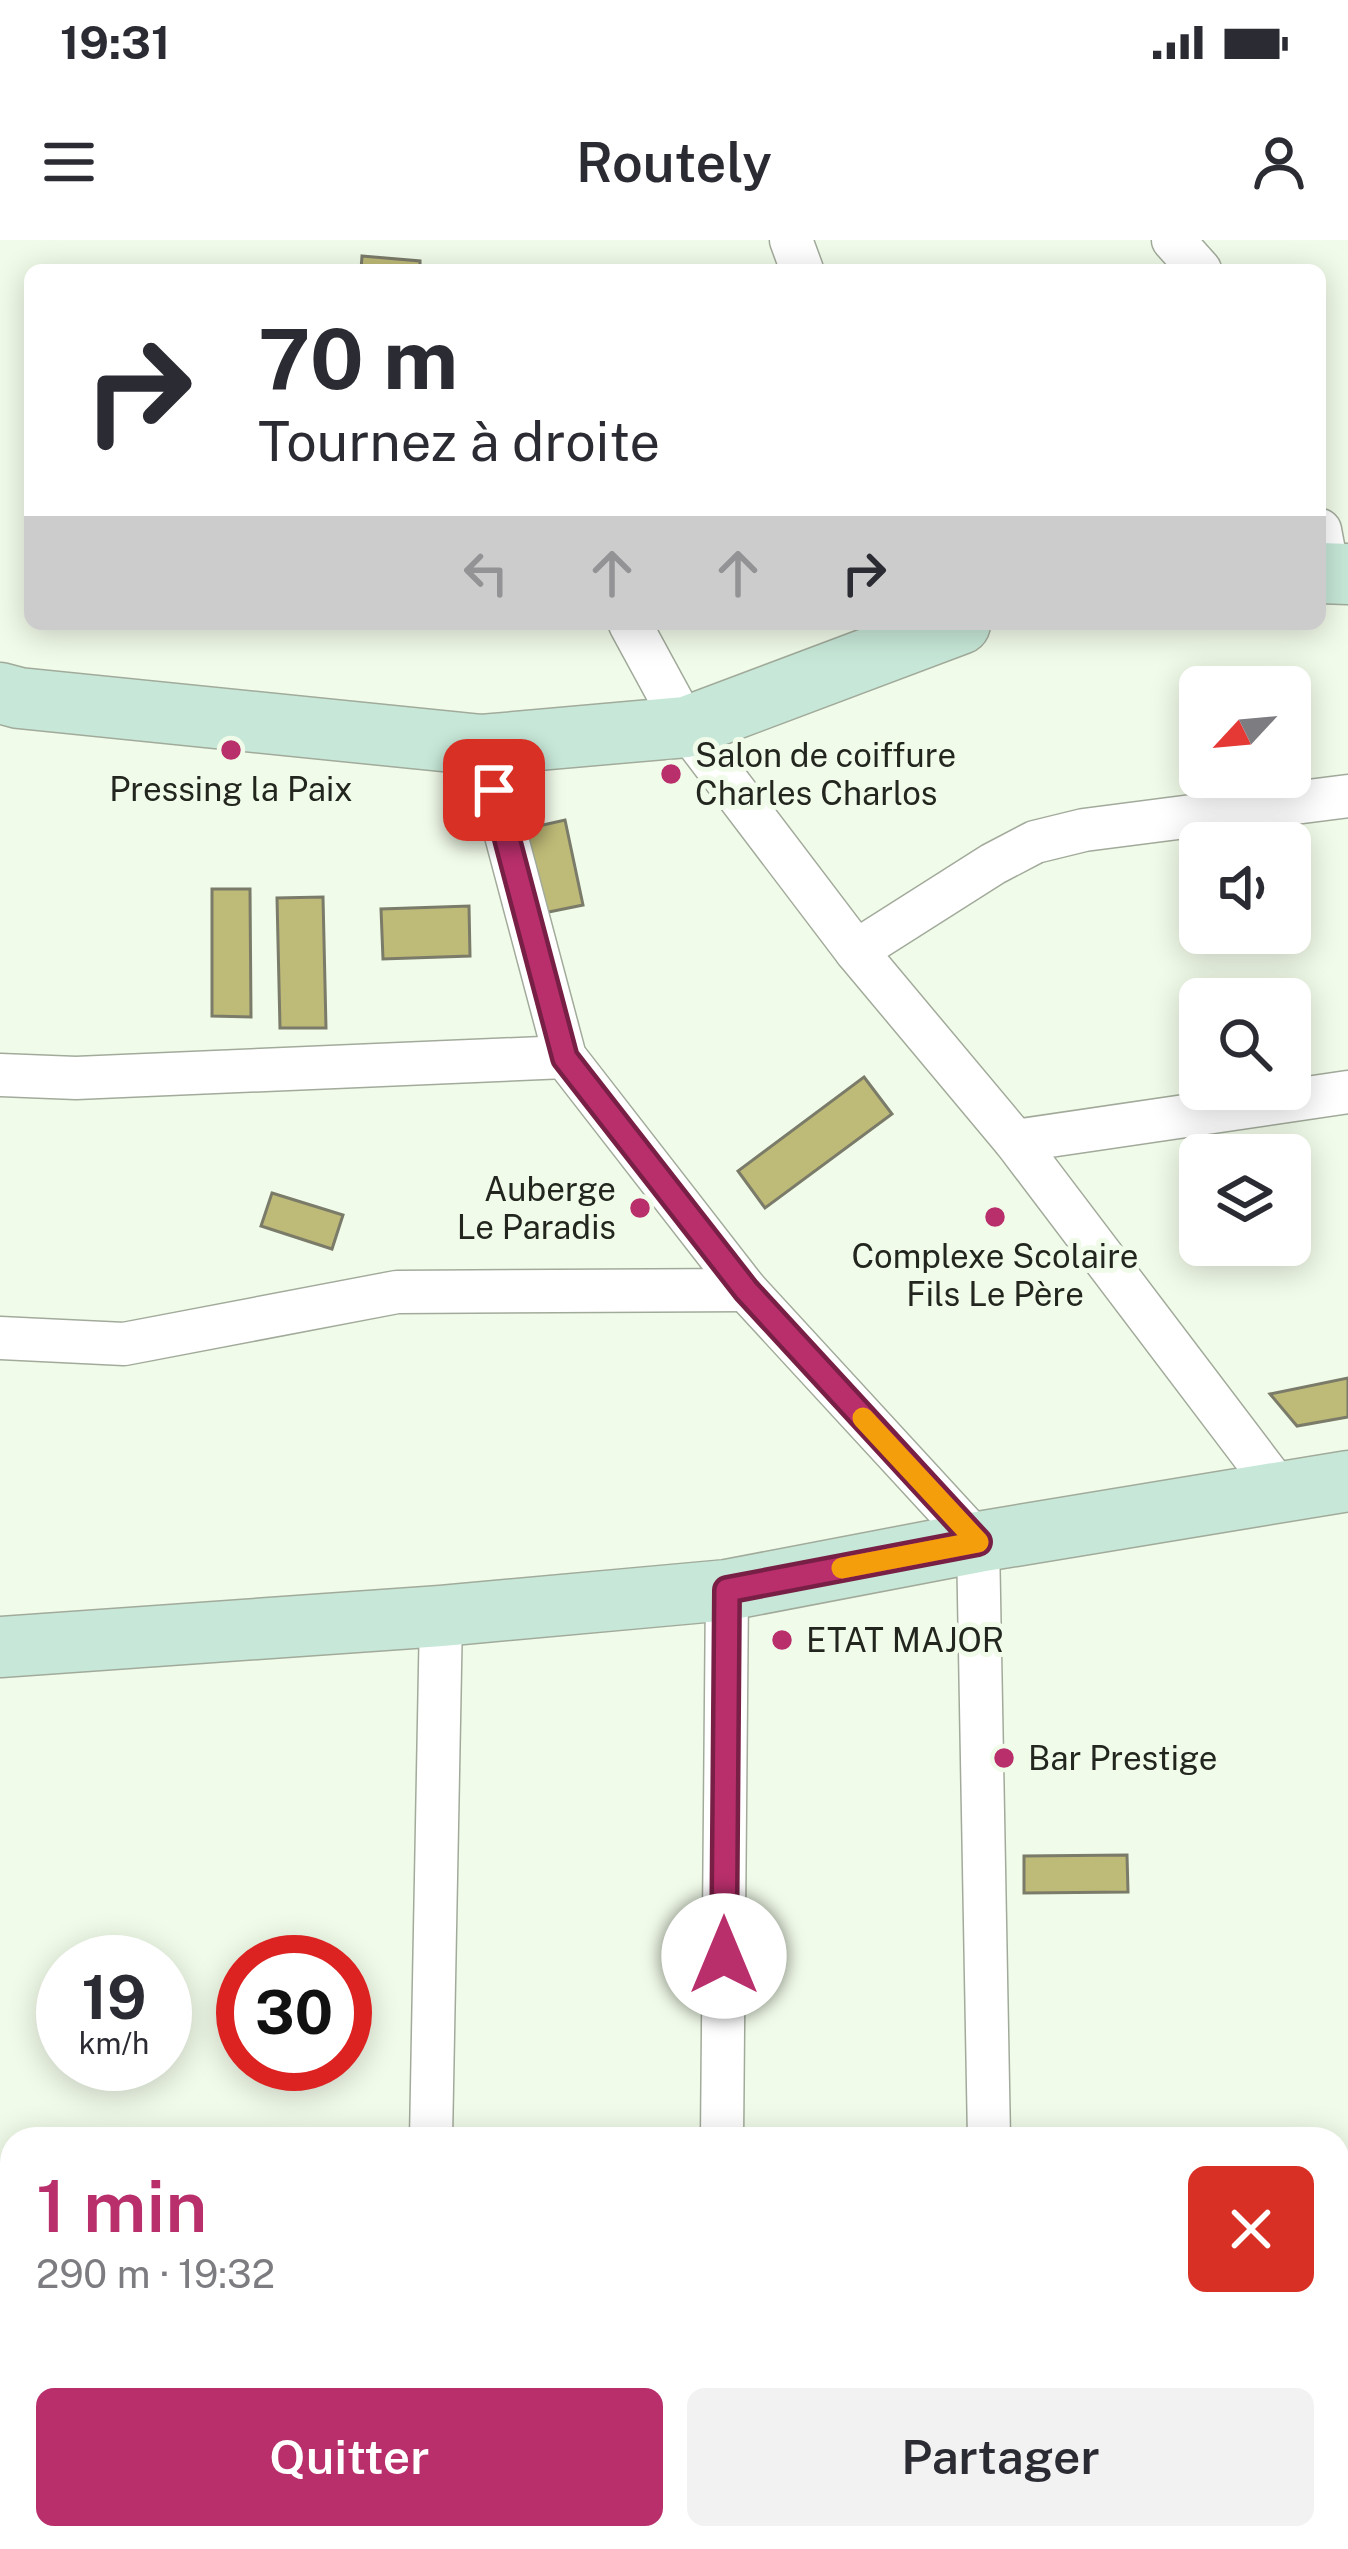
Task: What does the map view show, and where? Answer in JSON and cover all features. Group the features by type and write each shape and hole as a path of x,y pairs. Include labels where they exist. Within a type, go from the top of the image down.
{"main road":[{"path":"0,693 482,745 686,728 931,630"},
{"path":"0,1647 727,1590 978,1542 1348,1481"}],"street":[{"path":"1172,240 1194,264"},
{"path":"633,630 686,728 856,951 1015,1141 1281,1492"},
{"path":"482,745 565,1058 746,1290 978,1542 989,2127"},
{"path":"856,951 1035,842 1084,830 1348,796"},
{"path":"0,1075 76,1078 565,1058"},
{"path":"1015,1141 1348,1092"},
{"path":"0,1339 124,1344 397,1292 746,1290"},
{"path":"722,2127 727,1590"},
{"path":"431,2127 441,1616"}],"building":[{"path":"362,256 420,261 420,264 361,264"},
{"path":"565,820 583,905 539,914 521,830"},
{"path":"212,889 250,889 251,1017 212,1016"},
{"path":"323,897 326,1028 280,1028 277,898"},
{"path":"469,906 470,956 383,959 381,909"},
{"path":"864,1077 892,1114 765,1208 738,1171"},
{"path":"272,1193 343,1215 332,1249 261,1226"},
{"path":"1348,1378 1348,1417 1297,1426 1270,1394"},
{"path":"1127,1855 1128,1892 1024,1893 1024,1856"}],"slow traffic":[{"path":"842,1568 978,1542 863,1418"}],"place":[{"name":"Pressing la Paix","path":"231,750"},
{"name":"Salon de coiffure Charles Charlos","path":"671,774"},
{"name":"Auberge Le Paradis","path":"640,1208"},
{"name":"Complexe Scolaire Fils Le Père","path":"995,1217"},
{"name":"ETAT MAJOR","path":"782,1640"},
{"name":"Bar Prestige","path":"1004,1758"}],"route":[{"path":"494,790 565,1058 746,1290 978,1542 727,1590 724,1956"}]}
